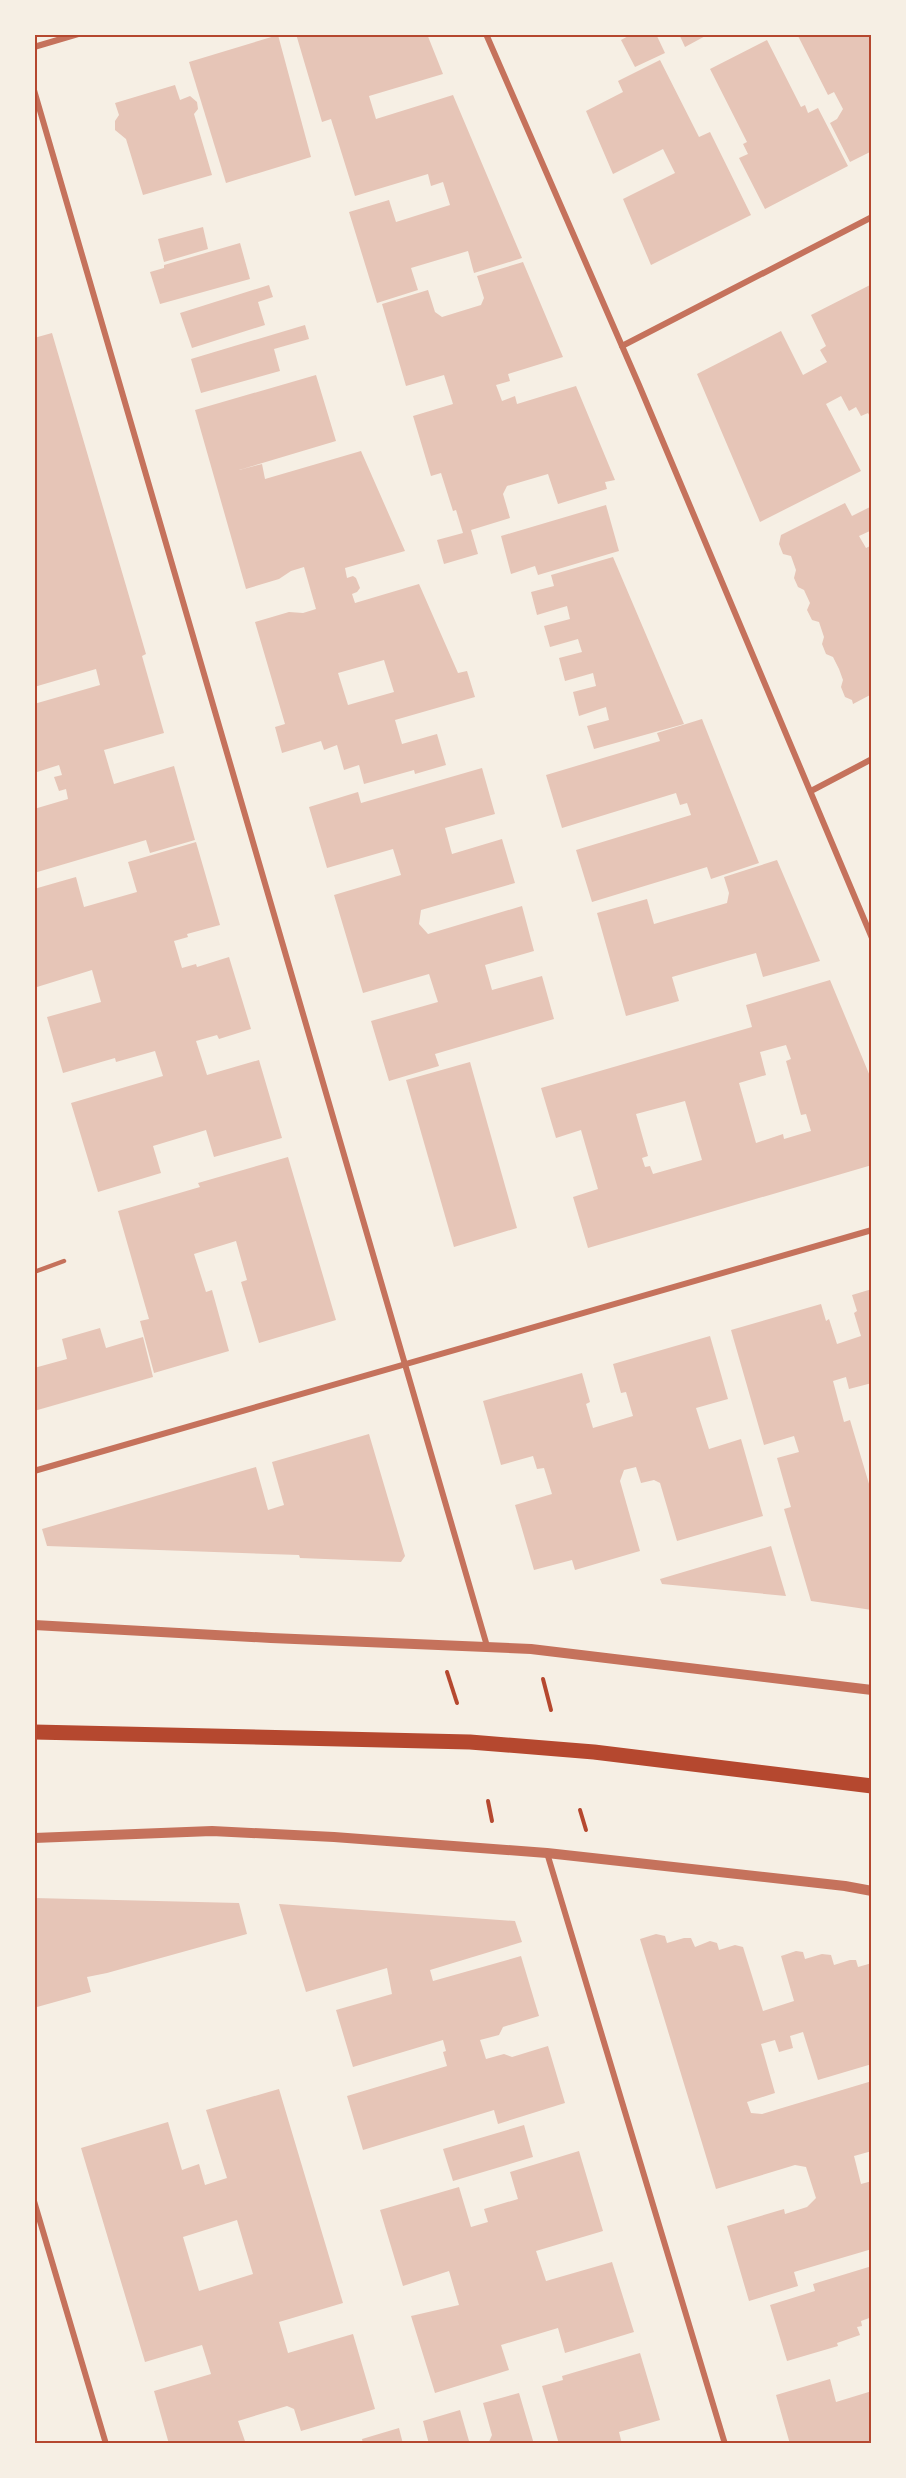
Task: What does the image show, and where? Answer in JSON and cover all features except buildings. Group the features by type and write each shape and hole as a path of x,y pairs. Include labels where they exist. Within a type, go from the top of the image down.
{"main road":[{"path":"34,1732 482,1743 605,1753 872,1786"}],"street":[{"path":"34,47 78,34"},
{"path":"486,34 622,346 872,938"},
{"path":"34,90 487,1646"},
{"path":"622,346 872,217"},
{"path":"811,791 872,759"},
{"path":"34,1471 872,1230"},
{"path":"34,1625 270,1638 487,1646 572,1653 872,1690"},
{"path":"34,1838 212,1831 334,1837 547,1853 845,1886 872,1891"},
{"path":"547,1853 725,2444"},
{"path":"34,2200 106,2444"}],"lane":[{"path":"34,1272 64,1261"}],"path":[{"path":"445,1666 457,1703"},
{"path":"543,1677 551,1710"}]}
